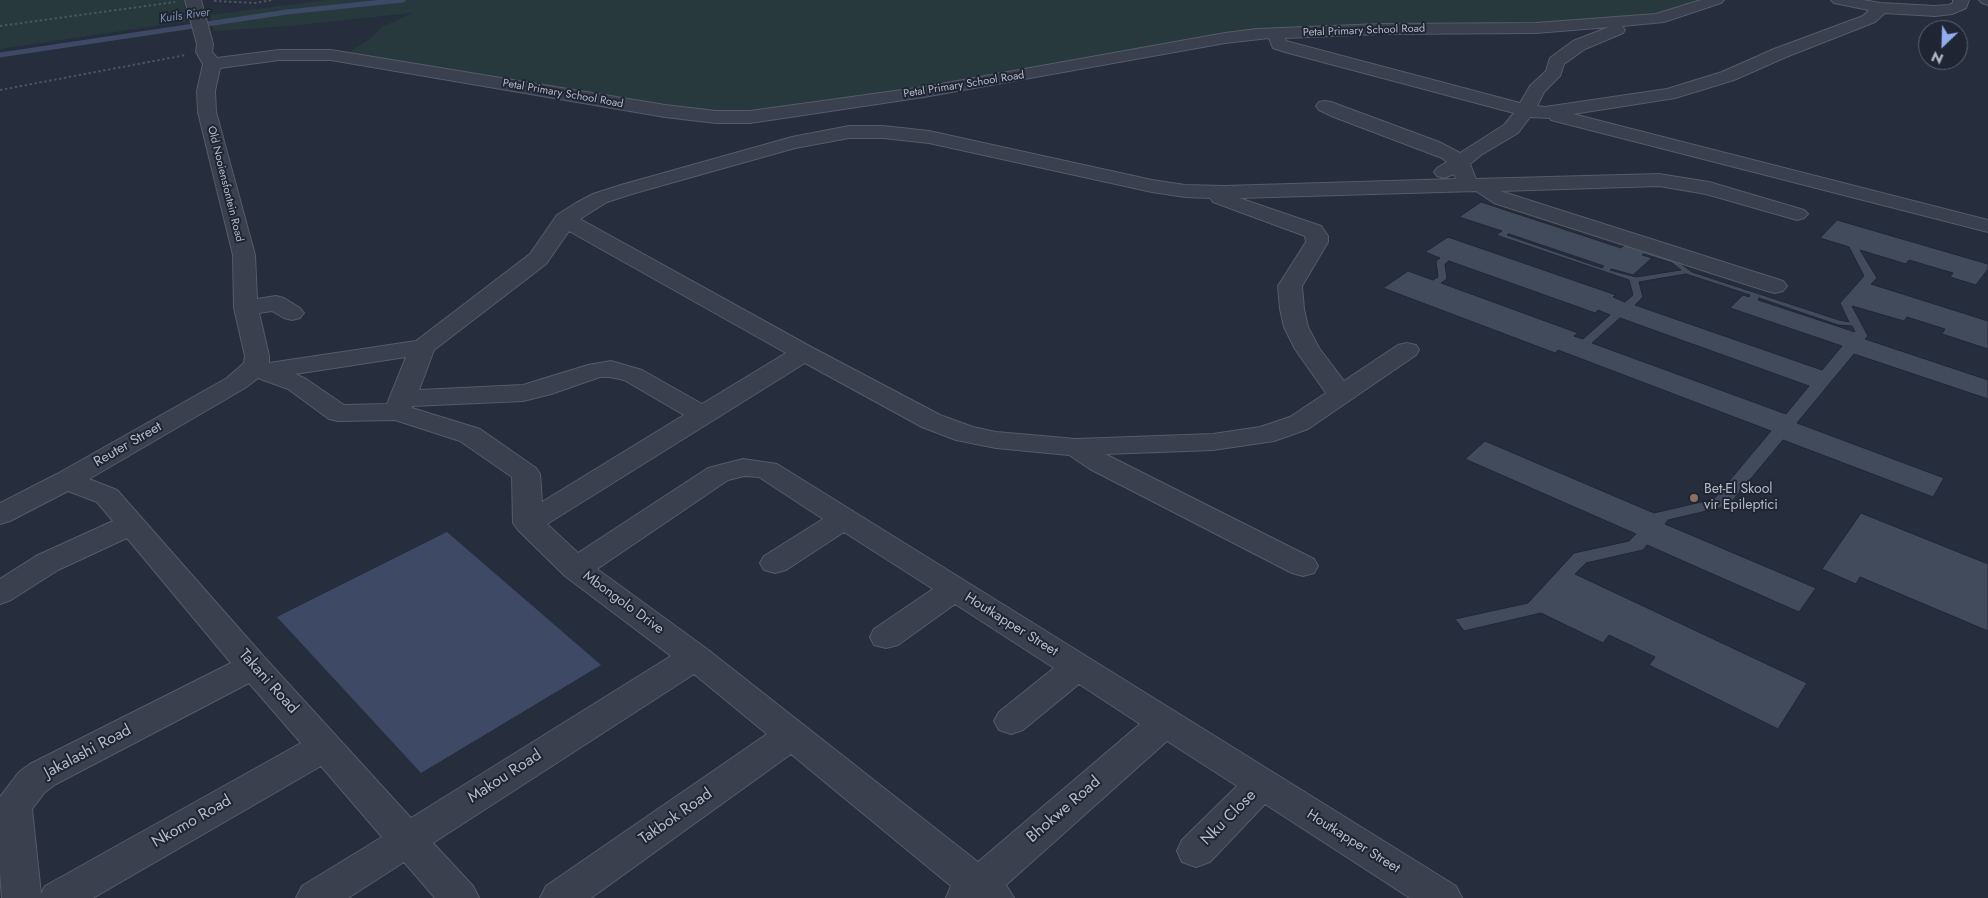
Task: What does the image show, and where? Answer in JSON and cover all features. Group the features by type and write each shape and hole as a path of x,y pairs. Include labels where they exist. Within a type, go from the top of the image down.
{"street":[{"name":"Petal Primary School Road","path":"206,51 279,55 330,55 699,115 750,117 844,105 1021,75 1191,43 1278,33 1426,28 1536,28 1658,19 1716,0"},
{"path":"1839,0 1881,8 1935,10 1952,9 1961,5 1961,0"},
{"name":"Old Nooiensfontein Road","path":"191,5 206,51 207,112 244,255 246,308 257,356 256,365 259,371"},
{"path":"1418,187 1460,163 1474,151 1511,129 1535,111 1669,94 1728,76 1780,53 1869,19 1881,8"},
{"path":"1535,111 1536,90 1554,72 1556,62 1574,48 1605,33 1658,19"},
{"path":"1278,33 1276,41 1283,46 1988,226"},
{"path":"844,105 873,131"},
{"path":"1325,106 1449,154 1460,163 1475,185 1500,199 1775,286"},
{"path":"825,107 843,122 849,132"},
{"path":"399,406 423,347 478,303 538,259 553,240 565,220 600,198 792,143 849,132 873,131 929,137 1152,186 1202,192 1671,181 1709,188 1797,214"},
{"path":"1202,192 1302,226 1313,231 1317,236 1317,242 1290,286 1292,309 1296,327 1307,349 1341,395"},
{"path":"565,220 804,353 931,421 966,434 1028,444 1076,448 1214,442 1264,435 1298,423 1406,350"},
{"path":"246,308 276,303 292,313"},
{"path":"259,371 423,347"},
{"path":"399,406 470,435 526,474 528,524 804,353"},
{"path":"259,371 297,384 338,413 542,389 597,370 611,369 633,375 702,415"},
{"name":"Reuter Street","path":"0,515 67,480 259,371"},
{"path":"1076,448 1100,463 1303,566"},
{"name":"Houtkapper Street","path":"576,569 718,474 734,468 752,467 767,470 1165,722 1434,896"},
{"name":"Takani Road","path":"67,480 107,496 459,898"},
{"path":"775,562 844,519"},
{"path":"0,593 47,563 132,524"},
{"name":"Mbongolo Drive","path":"528,524 576,569 695,657 792,735 979,894"},
{"path":"886,637 954,589"},
{"name":"Makou Road","path":"316,898 695,657"},
{"name":"Jakalashi Road","path":"22,898 14,809 17,800 32,782 43,774 254,666"},
{"path":"1010,721 1077,667"},
{"name":"Bhokwe Road","path":"979,894 1165,722"},
{"name":"Takbok Road","path":"560,898 792,735"},
{"name":"Nkomo Road","path":"59,898 326,746"},
{"name":"Nku Close","path":"1196,851 1262,784"}],"path":[{"path":"211,1 255,3 272,0"},
{"path":"0,26 191,5"},
{"path":"0,90 206,51"}],"shaded area":[{"path":"0,0 184,0 189,21 0,49"},
{"path":"327,0 1702,0 1653,17 1583,22 1256,33 897,92 747,114 679,109 351,53 352,50 367,41 382,27 412,13 288,26 214,31 210,15"}],"water":[{"path":"447,532 601,665 421,773 277,617"}],"building":[{"path":"1481,202 1621,248 1626,244 1676,260 1692,272 1849,322 1840,303 1864,276 1849,247 1820,238 1837,220 1988,264 1988,269 1976,285 1950,277 1953,273 1909,260 1906,264 1860,250 1877,278 1871,284 1988,321 1988,349 1942,334 1945,329 1907,317 1904,321 1852,306 1868,336 1865,339 1988,380 1988,399 1854,354 1797,423 1944,478 1933,497 1783,440 1728,506 1668,520 1665,524 1816,588 1799,612 1647,545 1643,550 1586,563 1575,574 1807,683 1778,729 1649,665 1655,657 1609,635 1603,643 1541,613 1464,631 1455,619 1528,603 1574,553 1629,541 1636,534 1465,459 1485,441 1654,513 1714,499 1771,431 1558,350 1555,353 1383,288 1408,271 1433,280 1438,277 1436,261 1440,258 1425,252 1448,237 1616,295 1613,297 1625,302 1633,295 1629,280 1496,235 1502,231 1459,217","holes":["1509,234 1604,266 1602,268 1507,235","1642,255 1672,263 1681,270 1636,277 1610,270 1633,275 1652,258","1449,261 1595,313 1598,310 1610,315 1583,339 1574,336 1578,333 1441,283 1447,279 1445,264","1686,274 1750,295 1749,297 1743,295 1730,308 1842,346 1822,370 1635,305 1643,297 1639,282","1759,298 1838,325 1852,326 1855,332 1758,300","1620,318 1809,386 1786,414 1592,343"]},
{"path":"1861,513 1988,564 1988,631 1860,577 1856,584 1822,569"}],"waterway":[{"name":"Kuils River","path":"0,55 287,12 403,0"}],"place":[{"name":"Bet-El Skool vir Epileptici","path":"1694,498"}]}
